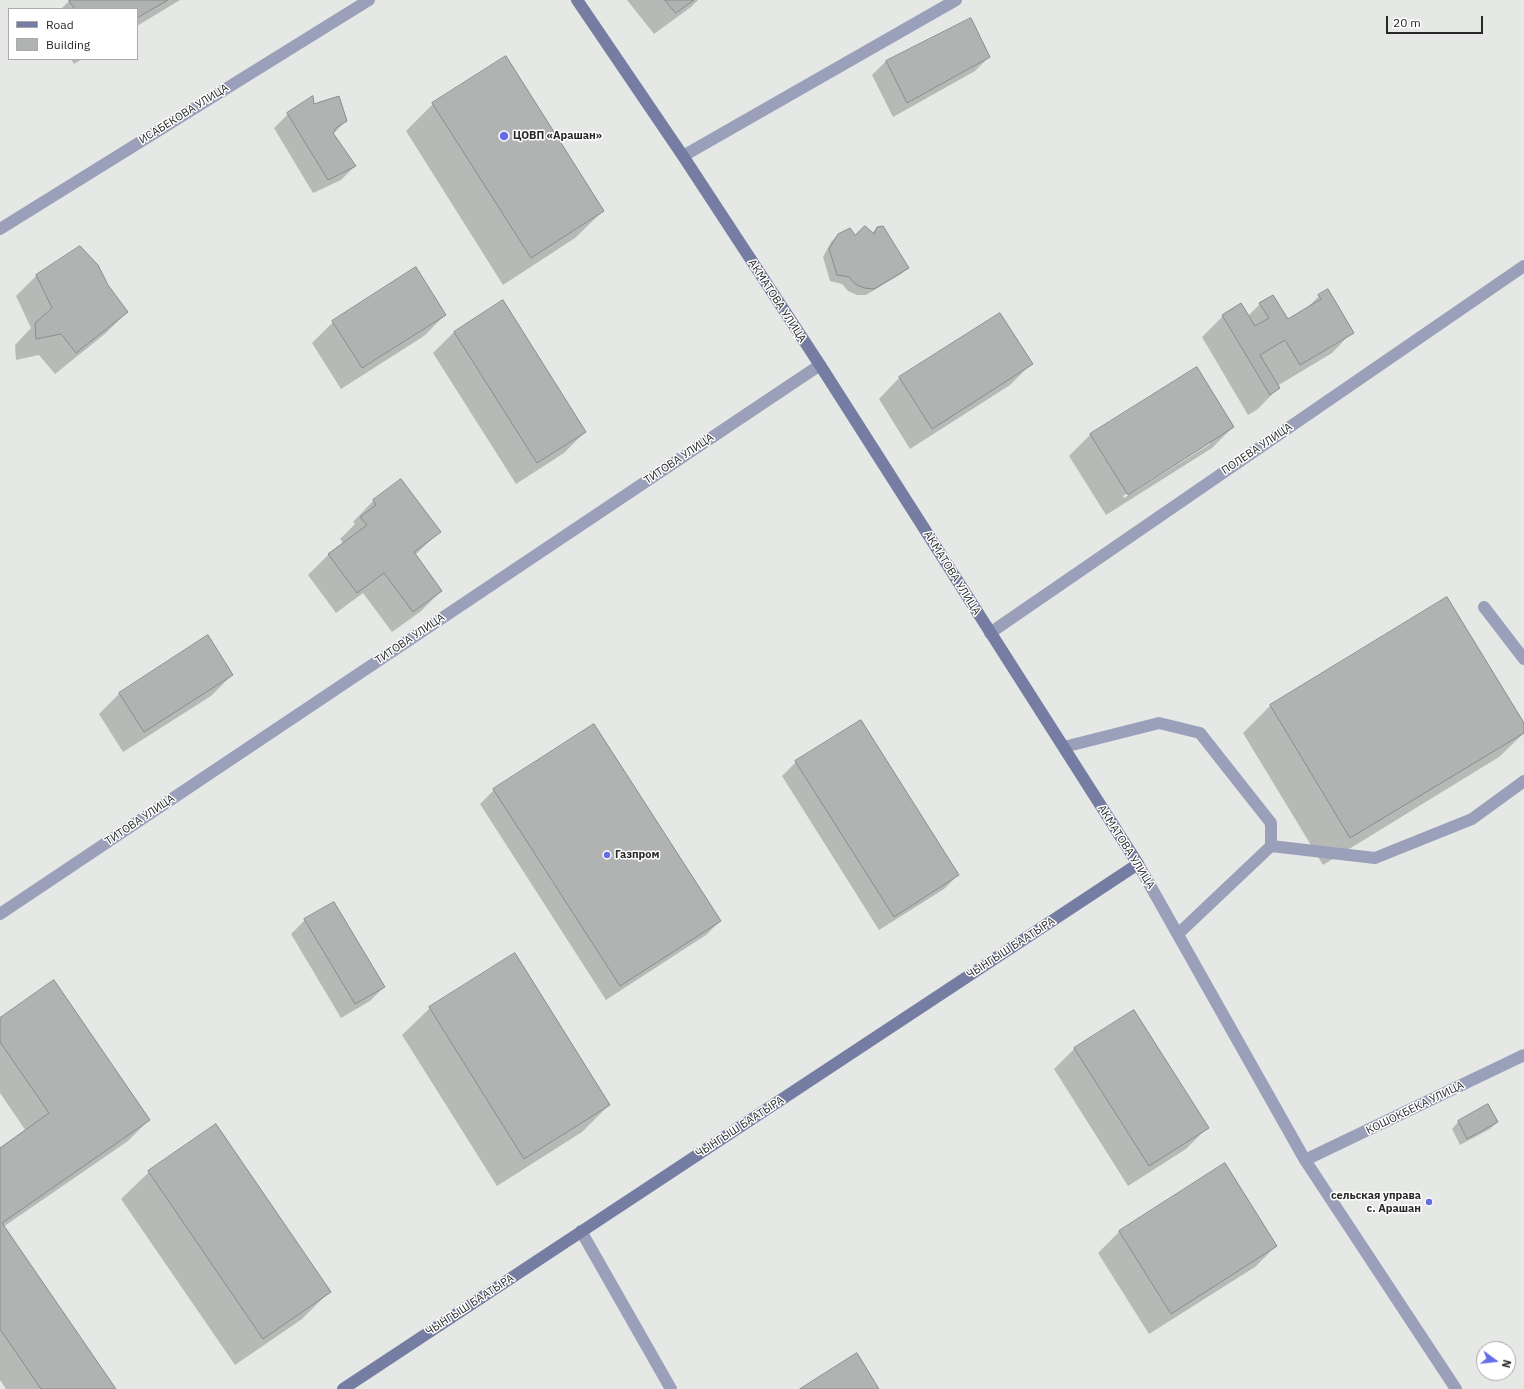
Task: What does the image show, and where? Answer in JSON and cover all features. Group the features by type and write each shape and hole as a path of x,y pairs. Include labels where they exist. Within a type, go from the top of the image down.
{"main road":[{"name":"АКМАТОВА УЛИЦА","path":"576,0 683,156 820,365 1138,864"},
{"name":"ЧЫНГЫШ БААТЫРА","path":"342,1389 1138,864"}],"street":[{"name":"ИСАБЕКОВА УЛИЦА","path":"0,229 369,0"},
{"path":"683,156 956,0"},
{"name":"ПОЛЕВА УЛИЦА","path":"990,633 1524,266"},
{"name":"ТИТОВА УЛИЦА","path":"0,914 820,365"},
{"path":"1484,606 1524,659"},
{"path":"1064,747 1159,723 1200,733 1271,823 1271,846 1178,934"},
{"path":"1271,846 1375,858 1472,819 1524,781"},
{"name":"АКМАТОВА УЛИЦА","path":"1138,864 1305,1160 1456,1389"},
{"name":"КОШОКБЕКА УЛИЦА","path":"1305,1160 1524,1055"},
{"path":"581,1231 671,1389"}],"building":[{"path":"69,0 168,0 138,17 138,8 74,8"},
{"path":"665,0 694,0 676,13"},
{"path":"971,18 990,57 907,103 886,61"},
{"path":"506,56 604,211 531,258 432,103"},
{"path":"313,96 314,104 339,96 347,121 337,127 333,133 356,166 328,180 287,113"},
{"path":"865,226 874,234 877,227 883,226 909,268 874,289 864,288 855,284 849,277 837,275 829,249 838,234 850,228 855,235"},
{"path":"80,246 98,265 108,285 128,312 76,353 61,334 36,339 35,323 52,308 36,275"},
{"path":"416,267 446,315 362,368 332,321"},
{"path":"1328,289 1354,333 1300,365 1285,340 1260,355 1280,388 1270,395 1222,315 1241,303 1255,326 1269,318 1259,303 1273,295 1288,319 1321,299 1318,295"},
{"path":"503,300 586,432 537,463 454,332"},
{"path":"1000,313 1033,364 932,429 899,377"},
{"path":"1197,367 1234,427 1128,495 1090,434"},
{"path":"401,479 441,532 414,552 442,591 413,612 384,573 357,593 328,554 367,525 360,517 376,505 373,500"},
{"path":"1447,597 1524,723 1524,733 1350,838 1270,705"},
{"path":"208,635 233,675 144,732 119,693"},
{"path":"861,720 959,875 894,917 795,761"},
{"name":"Газпром","path":"594,724 721,921 620,986 493,789"},
{"path":"334,902 385,987 355,1004 304,919"},
{"path":"515,953 610,1105 524,1159 429,1007"},
{"path":"54,980 150,1120 2,1223 116,1389 41,1389 0,1329 0,1148 49,1113 0,1042 0,1018"},
{"path":"1134,1010 1209,1128 1149,1166 1074,1048"},
{"path":"1488,1104 1498,1122 1467,1139 1458,1121"},
{"path":"216,1124 331,1292 263,1339 148,1171"},
{"path":"1225,1163 1277,1246 1171,1314 1119,1231"},
{"path":"857,1353 879,1389 800,1389"}],"place":[{"name":"ЦОВП «Арашан»","path":"504,136"},
{"name":"Газпром","path":"607,855"},
{"name":"сельская управа с. Арашан","path":"1429,1202"}]}
